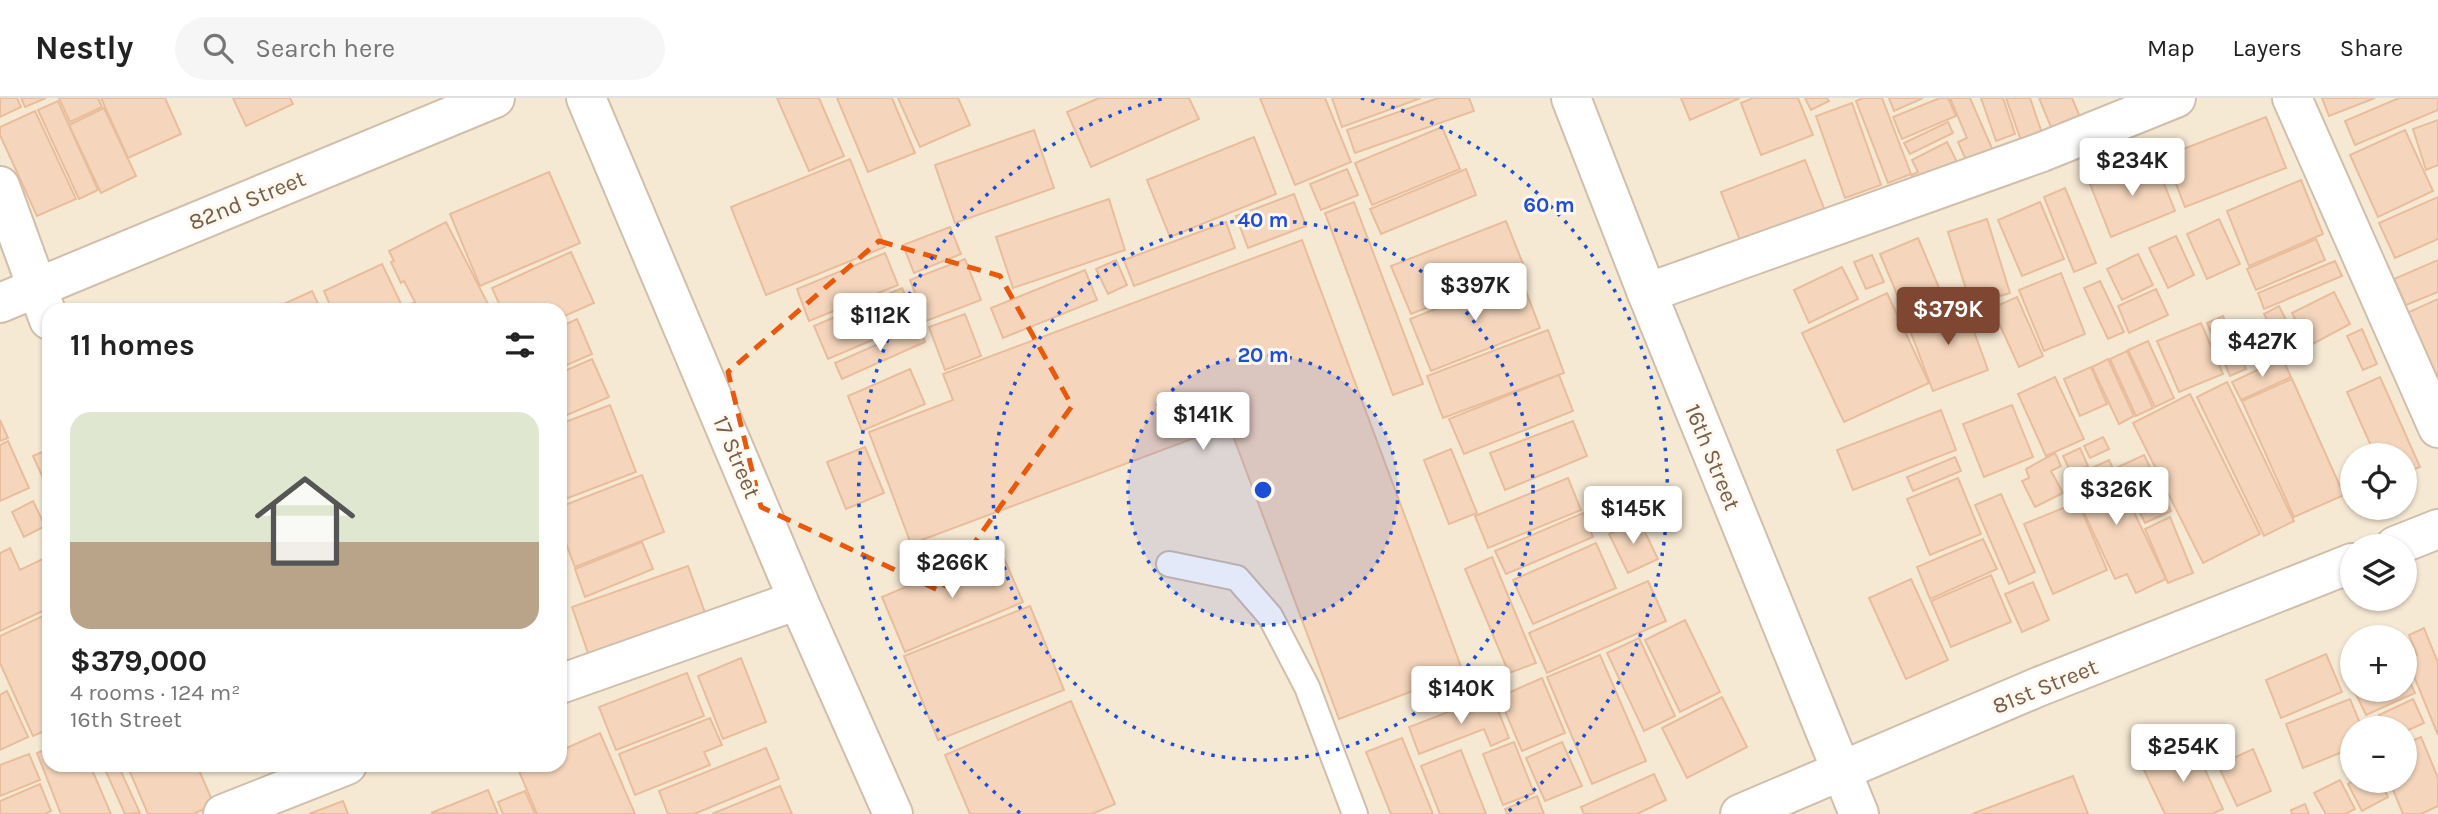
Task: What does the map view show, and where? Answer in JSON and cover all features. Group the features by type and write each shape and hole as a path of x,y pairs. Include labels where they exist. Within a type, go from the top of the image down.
{"street":[{"name":"82nd Street","path":"0,303 43,303 495,98"},
{"name":"17 Street","path":"586,98 798,600 893,814"},
{"name":"16th Street","path":"1570,98 1859,814"},
{"path":"1647,293 2042,152 2176,98"},
{"path":"2292,98 2438,428"},
{"path":"0,186 43,303"},
{"path":"2417,537 2438,529"},
{"name":"81st Street","path":"1740,814 2038,687 2340,568"},
{"path":"567,682 798,600"},
{"path":"223,814 329,772"}],"lane":[{"path":"1169,564 1237,578 1270,616 1307,687 1354,814"}],"highlighted area":[{"path":"879,241 1000,276 1072,406 940,591 761,507 728,372"}],"shaded area":[{"path":"0,98 2438,98 2438,814 0,814"}],"building":[{"path":"0,98 17,98 21,107 0,117"},
{"path":"21,98 46,98 25,107"},
{"path":"59,98 98,98 102,107 70,122"},
{"path":"101,98 165,98 181,134 128,158"},
{"path":"233,98 290,98 293,104 246,126"},
{"path":"777,98 819,98 844,156 809,171"},
{"path":"837,98 892,98 915,153 868,172"},
{"path":"898,98 958,98 970,125 920,147"},
{"path":"1099,98 1189,98 1199,119 1091,167 1067,112"},
{"path":"1260,98 1325,98 1351,162 1295,185"},
{"path":"1332,98 1421,98 1342,127"},
{"path":"1438,98 1469,98 1474,111 1355,153 1347,130"},
{"path":"1681,98 1740,98 1690,120"},
{"path":"1753,98 1798,98 1813,135 1761,155 1741,103"},
{"path":"1805,98 1827,98 1829,101 1811,110"},
{"path":"1863,98 1882,98 1911,174 1888,183 1856,101"},
{"path":"1889,98 1923,98 1894,111"},
{"path":"1940,98 1948,98 1956,116 1902,139 1893,117"},
{"path":"1950,98 1970,98 1994,153 1968,165 1958,142 1967,138"},
{"path":"1981,98 2003,98 2015,134 1996,141"},
{"path":"2006,98 2030,98 2043,136 2022,143"},
{"path":"2039,98 2072,98 2083,124 2055,137"},
{"path":"2322,98 2375,98 2329,116"},
{"path":"2399,98 2438,98 2438,110 2355,145 2345,121"},
{"path":"58,101 98,190 79,199 38,110"},
{"path":"1852,103 1881,185 1845,198 1816,116"},
{"path":"104,108 136,176 101,193 69,125"},
{"path":"35,111 76,199 37,216 0,135 0,127"},
{"path":"2266,117 2286,168 2185,207 2165,156"},
{"path":"2438,120 2438,165 2426,170 2413,129"},
{"path":"1948,122 1953,133 1910,154 1904,143"},
{"path":"1442,127 1460,169 1372,205 1355,163"},
{"path":"1034,130 1054,188 955,223 935,165"},
{"path":"2405,130 2433,191 2378,217 2350,155"},
{"path":"1254,137 1276,194 1170,237 1147,180"},
{"path":"1947,142 1961,170 1920,191 1911,175 1918,172 1912,160"},
{"path":"850,159 885,247 766,295 731,207"},
{"path":"2154,159 2175,211 2111,237 2090,184"},
{"path":"1805,160 1827,216 1743,248 1721,192"},
{"path":"1347,169 1358,195 1321,210 1310,184"},
{"path":"1466,169 1476,195 1381,234 1370,209"},
{"path":"549,172 580,243 480,286 450,214"},
{"path":"2301,180 2323,234 2249,266 2227,211"},
{"path":"2065,188 2096,263 2074,272 2044,197"},
{"path":"1294,194 1306,226 1248,248 1236,216"},
{"path":"2438,197 2438,239 2395,258 2379,223"},
{"path":"1109,199 1125,250 1013,288 996,237"},
{"path":"1354,202 1423,384 1393,395 1325,213"},
{"path":"2040,202 2064,259 2022,276 1998,220"},
{"path":"1987,219 2010,293 1971,305 1948,232"},
{"path":"2219,219 2240,264 2207,279 2187,234"},
{"path":"1506,221 1525,269 1411,314 1391,266"},
{"path":"446,222 487,303 413,303 415,302 404,281 401,283 391,262 394,261 389,251"},
{"path":"1226,222 1235,248 1134,286 1124,260"},
{"path":"950,227 961,254 914,273 903,245"},
{"path":"2176,236 2194,275 2168,288 2149,248"},
{"path":"1918,238 1945,302 1907,318 1880,254"},
{"path":"2316,239 2325,260 2256,290 2247,269"},
{"path":"1302,240 1463,672 1339,719 1229,425 911,544 869,432 953,400 943,374"},
{"path":"571,252 594,303 567,315 567,303 499,303 492,288"},
{"path":"885,253 898,285 809,321 797,289"},
{"path":"2138,254 2153,285 2122,300 2107,269"},
{"path":"1872,255 1884,282 1866,289 1854,262"},
{"path":"965,259 981,300 926,321 910,280"},
{"path":"1116,260 1127,285 1108,294 1096,269"},
{"path":"2438,260 2438,292 2406,305 2394,279"},
{"path":"2335,261 2342,276 2264,309 2258,293"},
{"path":"382,264 401,303 329,303 324,291"},
{"path":"1842,267 1858,299 1809,323 1794,290"},
{"path":"1085,270 1097,300 1003,338 991,308"},
{"path":"2061,273 2085,334 2044,351 2019,290"},
{"path":"1520,276 1540,328 1431,371 1410,319"},
{"path":"2100,281 2124,332 2108,339 2084,288"},
{"path":"902,288 917,321 828,359 814,326"},
{"path":"2156,289 2168,315 2129,333 2118,306"},
{"path":"312,291 318,303 286,303"},
{"path":"2334,292 2350,324 2309,346 2292,313"},
{"path":"1887,293 1929,383 1844,422 1802,333"},
{"path":"2017,297 2043,356 2019,367 1992,308"},
{"path":"2438,299 2438,383 2407,313"},
{"path":"1964,304 1988,370 1933,391 1908,325"},
{"path":"2279,306 2301,350 2286,357 2264,314"},
{"path":"965,314 981,356 945,370 929,327"},
{"path":"2223,316 2246,369 2230,376 2207,323"},
{"path":"577,319 592,354 567,365 567,324"},
{"path":"2201,323 2223,374 2179,392 2157,341"},
{"path":"919,326 925,342 842,379 835,363"},
{"path":"2362,329 2377,364 2363,370 2347,336"},
{"path":"1548,330 1564,373 1443,418 1427,376"},
{"path":"2148,341 2174,398 2155,407 2128,350"},
{"path":"2127,351 2153,408 2136,416 2110,359"},
{"path":"2282,358 2291,377 2241,400 2232,382"},
{"path":"592,359 609,397 567,415 567,370"},
{"path":"2108,359 2134,416 2119,424 2092,367"},
{"path":"2091,367 2107,404 2080,416 2064,379"},
{"path":"910,369 925,404 862,431 848,396"},
{"path":"1559,375 1573,411 1464,454 1449,419"},
{"path":"2055,377 2084,439 2046,456 2018,394"},
{"path":"2380,377 2409,443 2370,443 2347,392"},
{"path":"2292,379 2340,486 2340,497 2294,517 2242,401"},
{"path":"2227,382 2294,521 2264,536 2197,397"},
{"path":"2190,394 2260,534 2203,563 2133,423"},
{"path":"610,405 636,472 567,498 567,421"},
{"path":"2012,405 2033,457 1984,477 1963,424"},
{"path":"1941,410 1956,450 1853,490 1837,450"},
{"path":"0,420 8,438 0,441"},
{"path":"1573,421 1587,456 1505,490 1490,453"},
{"path":"2103,437 2109,449 2090,458 2084,446"},
{"path":"8,441 29,488 0,501 0,445"},
{"path":"865,447 884,493 846,509 827,462"},
{"path":"2080,448 2088,466 2071,473 2063,456"},
{"path":"1451,449 1477,513 1449,524 1424,460"},
{"path":"42,452 42,476 33,456"},
{"path":"2055,453 2061,466 2051,471 2063,493 2035,507 2022,481 2029,478 2026,469"},
{"path":"2144,455 2171,511 2145,523 2118,467"},
{"path":"1955,457 1961,471 1913,491 1907,477"},
{"path":"2109,460 2166,579 2136,593 2127,574 2115,579 2068,479"},
{"path":"642,475 664,532 575,567 567,546 567,504"},
{"path":"1568,478 1581,510 1488,548 1475,516"},
{"path":"1958,478 1981,534 1930,555 1907,499"},
{"path":"2001,494 2035,572 2009,584 1975,505"},
{"path":"33,501 42,520 42,528 24,537 12,512"},
{"path":"2078,502 2107,570 2053,594 2024,524"},
{"path":"1583,513 1593,537 1506,574 1495,551"},
{"path":"2170,517 2193,573 2168,583 2145,529"},
{"path":"1639,520 1658,559 1628,573 1609,534"},
{"path":"1983,539 1997,569 1930,599 1917,567"},
{"path":"642,542 653,569 585,597 575,569"},
{"path":"1596,543 1616,588 1533,624 1513,580"},
{"path":"999,547 1023,602 905,652 882,597"},
{"path":"10,548 20,570 42,559 42,611 0,631 0,553"},
{"path":"1492,557 1536,663 1509,673 1465,569"},
{"path":"688,566 711,629 594,670 572,607"},
{"path":"1991,575 2011,622 1951,647 1931,601"},
{"path":"1911,579 1948,660 1906,679 1869,598"},
{"path":"1648,581 1666,621 1547,673 1529,633"},
{"path":"2033,582 2049,620 2022,632 2005,594"},
{"path":"1030,606 1064,690 938,740 904,656"},
{"path":"42,616 42,732 33,736 0,663 0,636"},
{"path":"1685,620 1720,692 1680,712 1645,640"},
{"path":"2424,628 2438,663 2438,735 2417,684 2417,631"},
{"path":"1639,638 1675,716 1644,731 1607,653"},
{"path":"2326,654 2340,693 2281,718 2266,680"},
{"path":"1600,655 1646,761 1592,784 1547,677"},
{"path":"741,658 766,722 723,739 698,676"},
{"path":"687,673 704,716 616,750 599,707"},
{"path":"1542,678 1565,733 1522,751 1499,697"},
{"path":"7,691 28,737 0,750 0,695"},
{"path":"1492,695 1509,738 1491,746 1484,729 1419,754 1409,727"},
{"path":"1722,697 1747,747 1687,778 1662,728"},
{"path":"1071,701 1115,804 1092,814 970,814 945,755"},
{"path":"2342,702 2351,702 2357,716 2340,716 2340,753 2303,768 2286,724"},
{"path":"2360,702 2395,702 2366,715"},
{"path":"2407,702 2414,702 2424,723 2417,726 2417,716 2379,715"},
{"path":"710,718 722,745 704,752 710,765 635,795 619,754"},
{"path":"600,733 635,814 537,814 519,772 567,772 567,748"},
{"path":"2421,737 2438,778 2438,806 2421,814 2403,814 2394,793 2417,793 2417,739"},
{"path":"1402,738 1433,814 1391,814 1366,752"},
{"path":"1514,742 1534,793 1503,805 1483,754"},
{"path":"1562,742 1582,786 1545,801 1526,758"},
{"path":"2193,743 2223,809 2212,814 2165,814 2142,766"},
{"path":"766,748 779,779 694,814 668,814 659,791"},
{"path":"2253,749 2271,791 2237,806 2218,765"},
{"path":"1461,750 1486,814 1440,814 1421,766"},
{"path":"42,751 42,766 37,753"},
{"path":"29,754 40,780 0,796 0,765"},
{"path":"44,772 93,772 111,814 61,814"},
{"path":"106,772 121,772 140,813 125,814"},
{"path":"130,772 200,772 214,805 193,814 148,814"},
{"path":"1654,774 1666,800 1637,814 1584,814 1581,807"},
{"path":"2073,776 2088,814 1972,814"},
{"path":"2340,780 2340,793 2347,793 2355,809 2345,814 2326,814 2314,793"},
{"path":"40,784 51,811 45,814 0,814 0,801"},
{"path":"780,786 792,814 712,814"},
{"path":"488,790 498,814 431,813"},
{"path":"525,791 535,814 503,814 498,802"},
{"path":"2353,793 2386,793 2388,797 2362,811"},
{"path":"1537,796 1544,814 1507,814 1505,809"},
{"path":"343,801 348,814 309,814"},
{"path":"2305,804 2309,814 2292,814 2291,810"}]}
